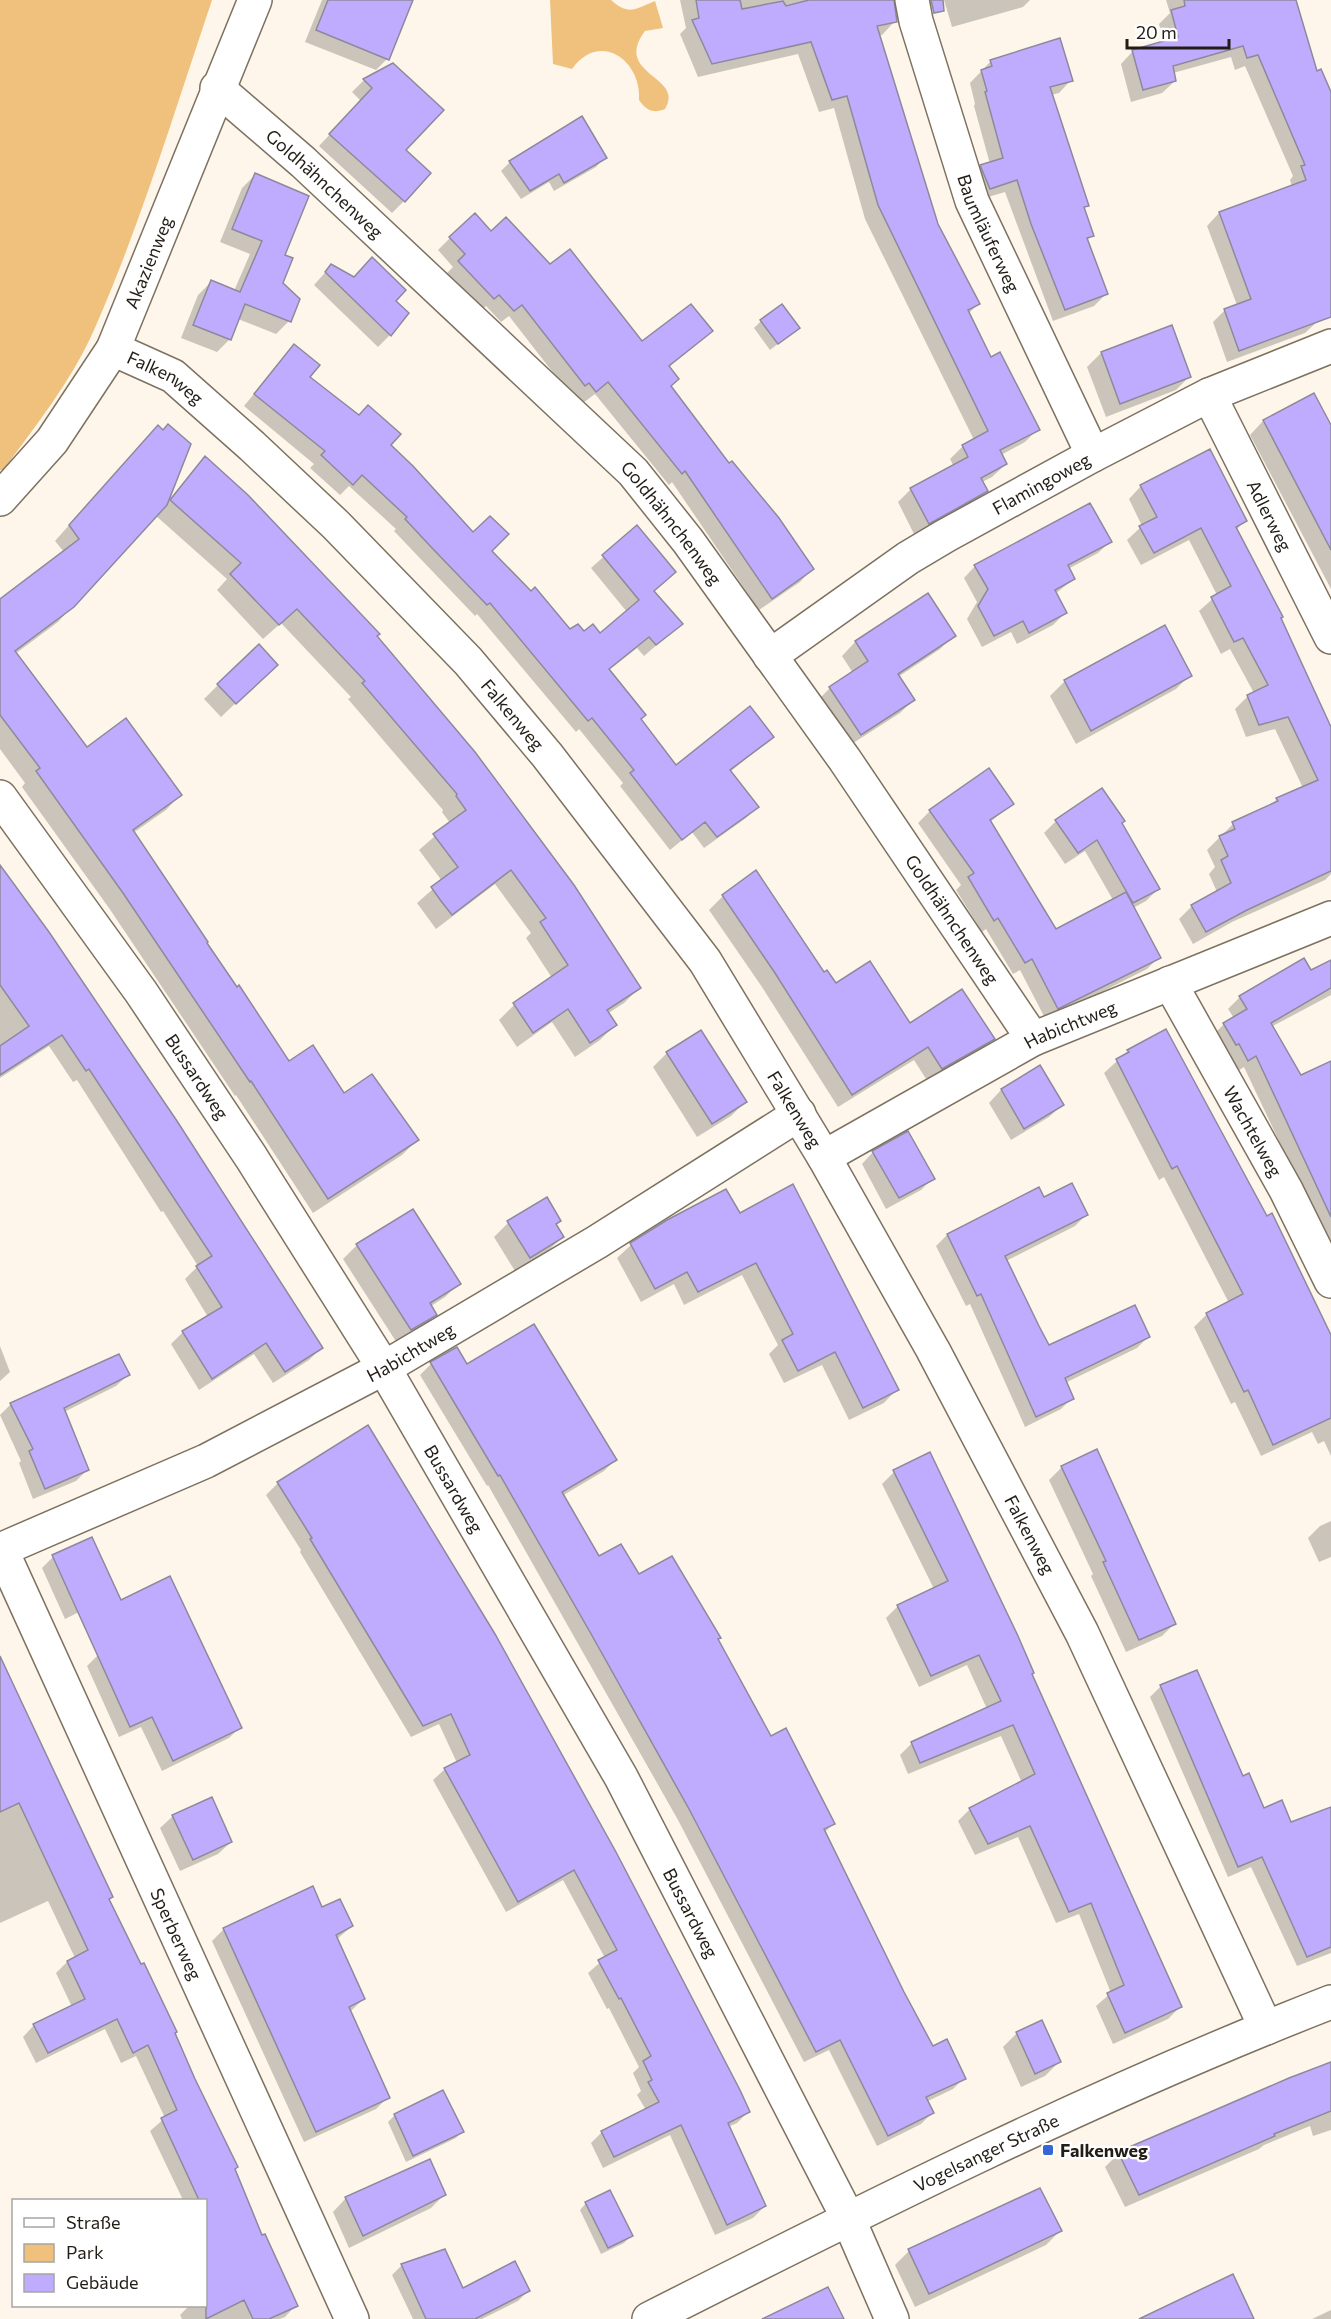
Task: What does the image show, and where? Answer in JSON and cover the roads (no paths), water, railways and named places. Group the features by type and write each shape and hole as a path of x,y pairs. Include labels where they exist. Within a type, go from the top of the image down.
{"street":[{"name":"Akazienweg","path":"0,499 52,441 113,349 255,0"},
{"name":"Baumläuferweg","path":"912,0 916,21 972,201 1093,455"},
{"name":"Goldhähnchenweg","path":"218,88 311,170 633,472 688,542 845,760 1033,1039"},
{"name":"Flamingoweg","path":"770,656 908,558 1093,455 1209,395 1331,346"},
{"name":"Falkenweg","path":"113,349 173,376 336,525 468,661 547,755 705,961 825,1157 933,1350 1082,1633 1266,2028"},
{"name":"Adlerweg","path":"1209,395 1331,637"},
{"name":"Bussardweg","path":"0,797 141,992 251,1157 384,1368 621,1777 848,2218 892,2319"},
{"name":"Habichtweg","path":"825,1157 1033,1039 1331,918"},
{"name":"Wachtelweg","path":"1170,983 1286,1190 1331,1281"},
{"name":"Habichtweg","path":"1,1549 206,1461 384,1368 597,1242 800,1114"},
{"name":"Sperberweg","path":"1,1549 352,2319"},
{"name":"Vogelsanger Straße","path":"649,2319 848,2218 1039,2128 1266,2028 1331,2002"}],"place":[{"name":"Falkenweg","path":"1048,2150"}]}
